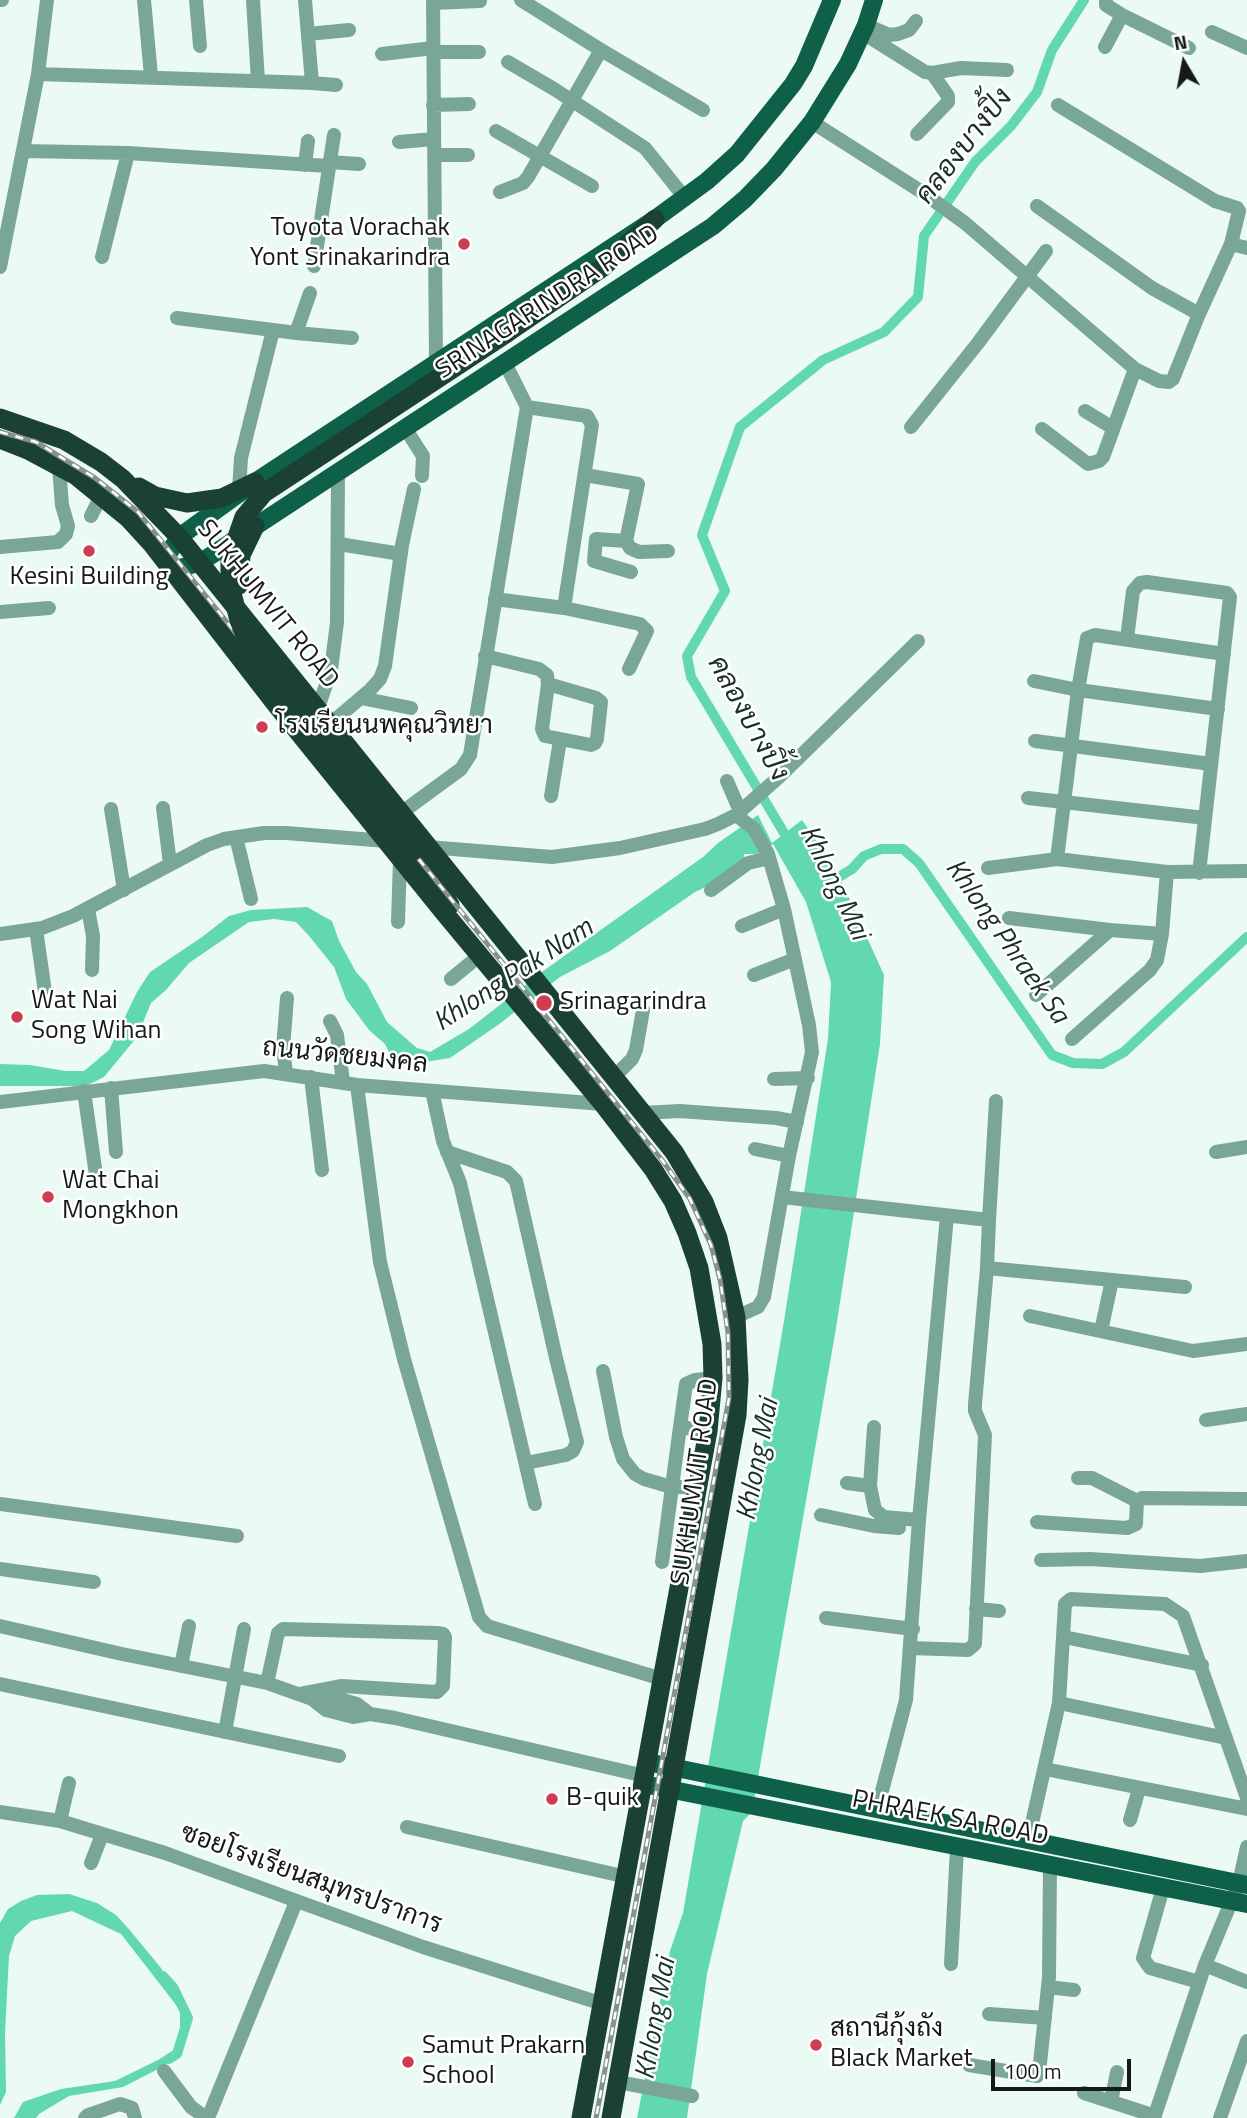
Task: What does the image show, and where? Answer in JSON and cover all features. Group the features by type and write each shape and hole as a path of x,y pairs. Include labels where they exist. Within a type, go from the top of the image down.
{"highway":[{"path":"414,852 264,667 246,638 230,586 230,557 244,517 264,492 602,268 655,219"},
{"name":"SUKHUMVIT ROAD","path":"0,418 64,440 101,462 123,479 201,562 401,813 414,852 445,896 467,940 603,1104 653,1169 673,1201 699,1268 712,1345 713,1378 708,1431 581,2118"},
{"name":"SUKHUMVIT ROAD","path":"0,439 30,451 75,475 129,519 169,565 209,621 386,841 414,852 513,952 674,1152 704,1202 718,1238 736,1317 739,1380 737,1415 654,1881 627,2083 611,2118"},
{"path":"123,479 155,496 187,503 206,502 247,486"},
{"path":"102,496 110,500 118,499 125,487 123,479"},
{"path":"252,626 239,584 238,569 241,555 255,526"},
{"path":"209,621 216,605 233,602"},
{"path":"627,1877 654,1881"}],"main road":[{"name":"SRINAGARINDRA ROAD","path":"832,0 804,66 778,104 737,154 685,198 655,219 247,486 179,537 169,565 201,562 713,226 745,199 774,169 812,122 848,64 874,0"},
{"path":"291,458 285,470 286,482 294,490 306,492"},
{"name":"PHRAEK SA ROAD","path":"645,1774 675,1769 703,1774 1243,1884"},
{"name":"PHRAEK SA ROAD","path":"645,1774 672,1790 1240,1902"}],"street":[{"path":"0,268 38,74 47,0"},
{"path":"144,0 151,76"},
{"path":"196,0 200,46"},
{"path":"253,0 258,81"},
{"path":"305,0 312,83"},
{"path":"521,0 703,110"},
{"path":"1106,0 1106,5 1122,15 1189,48"},
{"path":"436,362 433,1 480,1"},
{"path":"1105,47 1122,15"},
{"path":"864,29 889,35 898,34 909,30 916,21"},
{"path":"864,29 913,65 932,73 948,96 948,102 917,134"},
{"path":"308,34 349,30"},
{"path":"1212,32 1247,48"},
{"path":"382,54 433,50 479,52"},
{"path":"500,192 523,183 601,50"},
{"path":"508,62 645,148 685,198"},
{"path":"932,73 961,68 1007,70"},
{"path":"38,74 151,76 336,85"},
{"path":"433,104 469,104"},
{"path":"812,122 922,192 965,223 1135,369 1159,381 1169,382 1231,244 1240,215 1237,208 1215,201 1058,105"},
{"path":"496,131 592,186"},
{"path":"314,266 334,135"},
{"path":"398,142 434,139"},
{"path":"305,164 308,141"},
{"path":"24,151 359,164"},
{"path":"102,257 128,153"},
{"path":"434,155 468,155"},
{"path":"1037,206 1153,288 1199,314"},
{"path":"1231,244 1247,248"},
{"path":"911,427 1046,251"},
{"path":"296,333 310,292"},
{"path":"177,318 352,338"},
{"path":"247,486 241,458 273,330"},
{"path":"401,813 461,769 470,755 527,407 505,363"},
{"path":"1042,429 1087,464 1094,464 1103,457 1135,369"},
{"path":"527,407 589,417 592,425 564,608"},
{"path":"1085,411 1113,428"},
{"path":"324,716 361,698 380,679 385,666 401,554 423,456 405,428"},
{"path":"0,547 58,542 66,534 68,526 62,505 60,467"},
{"path":"324,716 335,648 339,544 338,471"},
{"path":"585,475 638,484 626,541 630,548 639,552 668,551"},
{"path":"91,516 102,496"},
{"path":"626,541 596,539 594,561 631,572"},
{"path":"339,544 401,554"},
{"path":"1127,639 1133,591 1140,583 1227,593 1231,600 1199,873"},
{"path":"495,598 633,621 647,631 629,669"},
{"path":"0,612 49,608"},
{"path":"1057,859 1087,638 1095,635 1224,654"},
{"path":"398,922 414,852 552,857 580,854 705,830 740,813 918,641"},
{"path":"485,656 539,669 547,675 542,733 560,740 591,745 594,743 597,739 601,702 596,698 548,684"},
{"path":"1034,681 1078,690 1217,709"},
{"path":"361,698 411,708"},
{"path":"551,796 560,740"},
{"path":"1035,741 1211,764"},
{"path":"727,781 740,813 754,829 768,856 784,909 812,1042 808,1078 789,1156 788,1198 762,1303 736,1317"},
{"path":"1028,797 1205,818"},
{"path":"163,807 170,864"},
{"path":"111,809 124,890"},
{"path":"0,934 36,929 88,909 207,845 236,837 286,833 386,841"},
{"path":"236,837 251,899"},
{"path":"710,890 748,863 768,856"},
{"path":"988,868 1057,859 1167,872 1247,871"},
{"path":"1072,1039 1150,970 1159,953 1167,872"},
{"path":"88,909 93,936 92,970"},
{"path":"742,926 784,909"},
{"path":"1009,918 1162,934"},
{"path":"36,929 45,992"},
{"path":"1036,995 1110,930"},
{"path":"754,975 795,959"},
{"path":"451,979 485,962"},
{"path":"286,1073 284,1048 287,998"},
{"path":"614,1077 632,1059 636,1050 643,1010"},
{"path":"330,1021 337,1035 350,1084 380,1262 404,1359 479,1617 487,1626 662,1679"},
{"name":"ถนนวัดชยมงคล","path":"0,1102 250,1072 286,1073 350,1084 603,1104"},
{"path":"311,1077 322,1170"},
{"path":"774,1079 808,1078"},
{"path":"111,1088 117,1152"},
{"path":"84,1091 96,1175"},
{"path":"432,1091 447,1152 460,1183 535,1504"},
{"path":"911,1648 973,1648 985,1435 975,1411 975,1404 987,1268 996,1101"},
{"path":"642,1113 680,1111 797,1122"},
{"path":"1216,1152 1247,1147"},
{"path":"755,1149 789,1156"},
{"path":"447,1152 507,1172 516,1181 577,1443 573,1451 566,1455 526,1464"},
{"path":"788,1198 989,1220"},
{"path":"877,1810 906,1700 947,1216"},
{"path":"987,1268 1185,1287"},
{"path":"1101,1331 1112,1280"},
{"path":"1030,1316 1193,1352 1247,1345"},
{"path":"603,1371 616,1437 623,1458 635,1474 673,1486 696,1488"},
{"path":"662,1562 686,1384 713,1378"},
{"path":"1206,1420 1247,1414"},
{"path":"680,1427 708,1431"},
{"path":"874,1427 870,1486 873,1503 879,1515 919,1524"},
{"path":"1078,1478 1092,1478 1137,1501"},
{"path":"847,1483 870,1486"},
{"path":"1137,1501 1142,1498 1247,1499"},
{"path":"1037,1522 1133,1527 1136,1524 1137,1501"},
{"path":"0,1504 237,1536"},
{"path":"821,1515 886,1528 919,1524"},
{"path":"1041,1560 1090,1559 1200,1566 1247,1561"},
{"path":"0,1569 94,1582"},
{"path":"1028,1840 1059,1703 1065,1604 1070,1599 1165,1604 1183,1616 1247,1798"},
{"path":"976,1609 999,1611"},
{"path":"826,1618 913,1629"},
{"path":"0,1642 2,1626 122,1654 235,1675 306,1696 332,1697 357,1704 370,1714 645,1774"},
{"path":"181,1665 189,1626"},
{"path":"225,1732 244,1629"},
{"path":"267,1683 278,1633 283,1629 437,1633 445,1637 443,1686 437,1692 342,1686 306,1696"},
{"path":"1064,1637 1202,1665"},
{"path":"0,1684 338,1756"},
{"path":"1059,1703 1226,1738"},
{"path":"1045,1769 1247,1809"},
{"path":"60,1821 69,1783"},
{"path":"1130,1820 1139,1789"},
{"name":"ซอยโรงเรียนสมุทรปราการ","path":"0,1812 60,1821 165,1853 423,1947 603,2004"},
{"path":"407,1827 627,1877"},
{"path":"91,1863 102,1835"},
{"path":"951,1964 957,1847"},
{"path":"1084,2093 1154,2117 1205,1965 1240,1902 1247,1847"},
{"path":"969,2065 1037,2076 1040,2070 1048,1987 1050,1865"},
{"path":"1163,1888 1143,1958 1150,1968 1199,1982"},
{"path":"164,2071 191,2107 207,2118 296,1902"},
{"path":"1205,1965 1247,1982"},
{"path":"1048,1987 1074,1990"},
{"path":"989,2014 1045,2018"},
{"path":"1220,2118 1247,2041"},
{"path":"1111,2102 1117,2072"},
{"path":"627,2083 692,2096"},
{"path":"85,2118 120,2104 132,2108 135,2118"}],"water":[{"name":"Khlong Mai","path":"758,815 772,843 802,820 831,862 884,975 880,1044 836,1328 752,1812 743,1821 707,1974 687,2118 637,2118 670,1951 683,1913 784,1321 828,1039 831,982 806,902 773,844 757,854 744,854 743,865 695,892 610,951 560,977 450,1058 419,1063 391,1056 385,1044 369,1030 346,999 334,967 310,937 296,922 274,919 249,922 189,963 151,1003 137,1037 104,1077 86,1086 0,1086 0,1064 84,1071 109,1050 137,992 150,972 229,916 251,910 307,907 332,921 339,941 356,972 367,984 387,1022 417,1048 430,1052 469,1029 546,969"},
{"path":"69,1894 97,1903 116,1915 161,1968 188,2021 177,2054 166,2065 123,2087 69,2096 36,2118 14,2118 23,2102 61,2089 115,2081 158,2060 174,2050 180,2032 180,2010 121,1934 72,1911 31,1921 15,1936 9,1956 5,2033 6,2092 0,2105 0,1923 8,1909 21,1901 37,1895"}],"waterway":[{"name":"คลองบางปิ้ง","path":"790,843 691,677 687,656 725,591 702,535 740,427 823,360 884,332 918,297 924,236 975,162 1011,126 1037,92 1052,50 1084,0"},
{"name":"Khlong Phraek Sa","path":"839,877 852,869 864,856 881,849 903,849 919,863 1052,1055 1073,1063 1102,1064 1124,1052 1247,937"},
{"path":"163,1976 173,1987 188,2018 177,2054 169,2059"}],"railway":[{"path":"0,432 36,442 95,478 138,512 662,1160 690,1199 711,1245 720,1279 728,1333 729,1398 596,2118"}],"place":[{"name":"Toyota Vorachak Yont Srinakarindra","path":"464,244"},
{"name":"Kesini Building","path":"89,551"},
{"name":"โรงเรียนนพคุณวิทยา","path":"262,727"},
{"name":"Srinagarindra","path":"544,1003"},
{"name":"Wat Nai Song Wihan","path":"17,1017"},
{"name":"Wat Chai Mongkhon","path":"48,1197"},
{"name":"B-quik","path":"552,1799"},
{"name":"สถานีกุ้งถัง Black Market","path":"816,2045"},
{"name":"Samut Prakarn School","path":"408,2062"}],"water label":[{"name":"Khlong Pak Nam","path":"514,976"}]}
